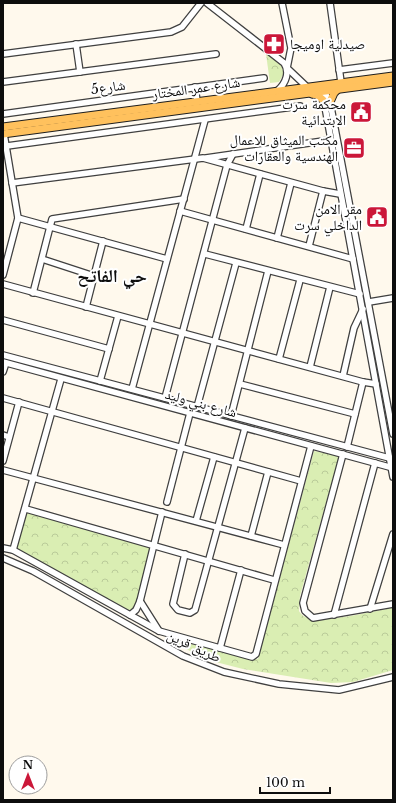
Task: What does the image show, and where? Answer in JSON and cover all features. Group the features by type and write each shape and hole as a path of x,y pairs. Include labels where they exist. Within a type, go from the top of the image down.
{"main road":[{"path":"307,90 326,101 340,86 393,76"},
{"path":"3,132 307,90 393,82"},
{"name":"شارع عمر المختار","path":"3,132 198,101 278,90 307,90"}],"street":[{"path":"3,54 164,34 178,30 201,3"},
{"path":"207,3 282,60 287,68 307,90"},
{"path":"278,90 285,81 290,57 290,44 282,3"},
{"path":"330,3 340,86"},
{"path":"76,44 80,72"},
{"path":"3,82 216,54"},
{"path":"339,70 393,63"},
{"name":"شارع5","path":"3,114 264,78"},
{"path":"195,87 198,101"},
{"path":"323,88 369,302 393,434"},
{"path":"326,101 330,140 363,308 393,477"},
{"path":"7,146 300,106"},
{"path":"132,389 205,120"},
{"path":"3,132 7,146 18,218 3,275"},
{"path":"12,183 193,160 330,140"},
{"path":"166,398 182,333 205,254 212,220 227,165 233,154"},
{"path":"203,158 291,183 340,194"},
{"path":"246,229 260,174"},
{"path":"277,238 291,183"},
{"path":"309,246 323,191"},
{"path":"33,293 52,219 184,199"},
{"path":"180,211 353,258"},
{"path":"18,218 168,259"},
{"path":"345,222 351,221"},
{"path":"86,307 103,241"},
{"path":"205,254 300,280 360,294"},
{"path":"42,259 94,276"},
{"path":"197,407 236,263"},
{"path":"231,416 268,271"},
{"path":"279,359 300,280"},
{"path":"3,284 149,325 363,382 376,384"},
{"path":"310,367 330,287"},
{"path":"369,302 393,298"},
{"path":"343,376 354,328 363,308"},
{"path":"100,381 118,316"},
{"path":"3,320 109,349"},
{"path":"370,346 377,345"},
{"name":"شارع بني وليد","path":"3,355 391,459"},
{"path":"3,372 4,363"},
{"name":"شارع بني وليد","path":"4,363 392,467"},
{"path":"13,550 26,509 61,379"},
{"path":"347,447 363,382"},
{"path":"240,384 355,414"},
{"path":"3,398 301,481"},
{"path":"3,461 6,436 19,402"},
{"path":"167,502 190,413"},
{"path":"185,554 173,604 178,610 190,613 195,610 245,428"},
{"path":"3,548 13,550 159,631 251,657 256,654 274,580 311,446"},
{"path":"343,454 303,602 305,611 313,618 393,604"},
{"path":"196,521 214,457"},
{"path":"334,615 375,463"},
{"path":"3,470 284,545"},
{"path":"251,536 268,472"},
{"path":"26,509 274,580"},
{"path":"130,615 136,610 140,601 162,512"},
{"path":"370,609 393,534"},
{"name":"طريق قرين","path":"3,558 33,571 183,656 224,672 279,684 339,690 393,676"},
{"path":"220,648 241,570"},
{"path":"140,601 159,631"}],"green space":[{"path":"266,54 280,63 284,73 279,82 270,83"},
{"path":"314,451 339,456 300,596 299,611 306,617 319,620 340,618 393,608 393,670 353,682 331,683 243,669 204,659 169,639 258,659"},
{"path":"25,508 154,543 135,610 128,613 13,551"}],"place":[{"name":"صيدلية اوميجا","path":"274,44"},
{"name":"محكمة سرت الابتدائية","path":"361,112"},
{"name":"مكتب الميثاق للاعمال الهندسية والعقارات","path":"354,148"},
{"name":"مقر الامن الداخلي سرت","path":"377,217"}],"district":[{"name":"حي الفاتح","path":"112,276"}]}
